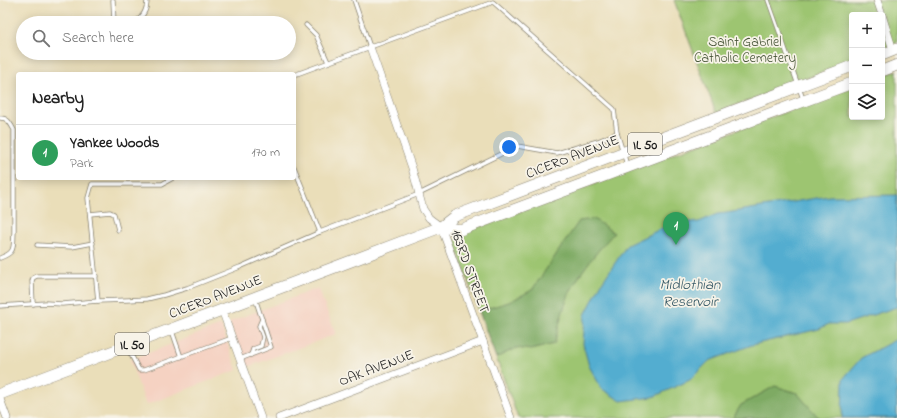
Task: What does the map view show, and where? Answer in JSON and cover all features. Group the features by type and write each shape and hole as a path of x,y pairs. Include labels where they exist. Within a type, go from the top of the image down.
{"main road":[{"path":"885,54 895,50"},
{"path":"885,70 897,65"},
{"name":"CICERO AVENUE","path":"0,394 441,228 455,216 849,67"},
{"name":"CICERO AVENUE","path":"441,228 460,230 849,84"}],"street":[{"path":"877,0 881,12"},
{"path":"885,23 895,50"},
{"name":"163RD STREET","path":"370,47 412,168 423,209 429,218 441,228 512,418"},
{"path":"222,310 261,418"},
{"name":"OAK AVENUE","path":"279,418 483,341"},
{"path":"0,399 7,418"}],"lane":[{"path":"113,0 114,16"},
{"path":"143,16 147,8 147,0"},
{"path":"354,0 370,47"},
{"path":"296,74 497,0"},
{"path":"768,0 804,102"},
{"path":"493,2 614,109 617,133 628,167"},
{"path":"306,25 316,35 328,62"},
{"path":"0,118 10,121 14,130 14,232 13,248 9,255 0,258"},
{"path":"0,306 141,299 164,295 187,288 240,267 320,232 419,194 517,146 557,153 598,141 617,133"},
{"path":"296,172 320,232"},
{"path":"91,180 92,184 88,198 98,301"},
{"path":"92,184 162,184 169,180"},
{"path":"90,214 110,212 114,214 118,230"},
{"path":"37,245 72,247 92,243"},
{"path":"33,304 32,281 33,278 37,276 96,276"},
{"path":"240,359 271,347 255,297"},
{"path":"251,355 253,349 262,346 263,342 259,326 262,319"},
{"path":"171,329 181,356"},
{"path":"126,346 139,370 232,338"}],"shaded area":[{"path":"318,288 336,334 245,368 229,322"},
{"path":"221,325 237,370 146,405 130,360"}],"green space":[{"name":"Saint Gabriel Catholic Cemetery","path":"674,0 897,0 897,43 885,48 885,12 849,12 849,62 716,113"},
{"path":"897,70 897,418 518,418 456,247 455,243 460,234 849,88 849,120 885,120 885,75"},
{"path":"594,219 614,233 600,248 574,284 566,302 554,344 531,350 516,348 496,358 479,311 509,302 532,290 579,221"},
{"path":"775,386 797,393 819,418 733,418 741,405"}],"water":[{"name":"Midlothian Reservoir","path":"897,195 897,307 846,324 829,324 819,329 752,345 709,361 690,380 653,397 621,401 602,389 589,366 583,344 585,315 601,284 627,245 675,222 699,222 717,214 829,196"},
{"path":"897,339 897,418 842,418 843,379 861,358"}],"place":[{"name":"Yankee Woods","path":"676,245"}]}
